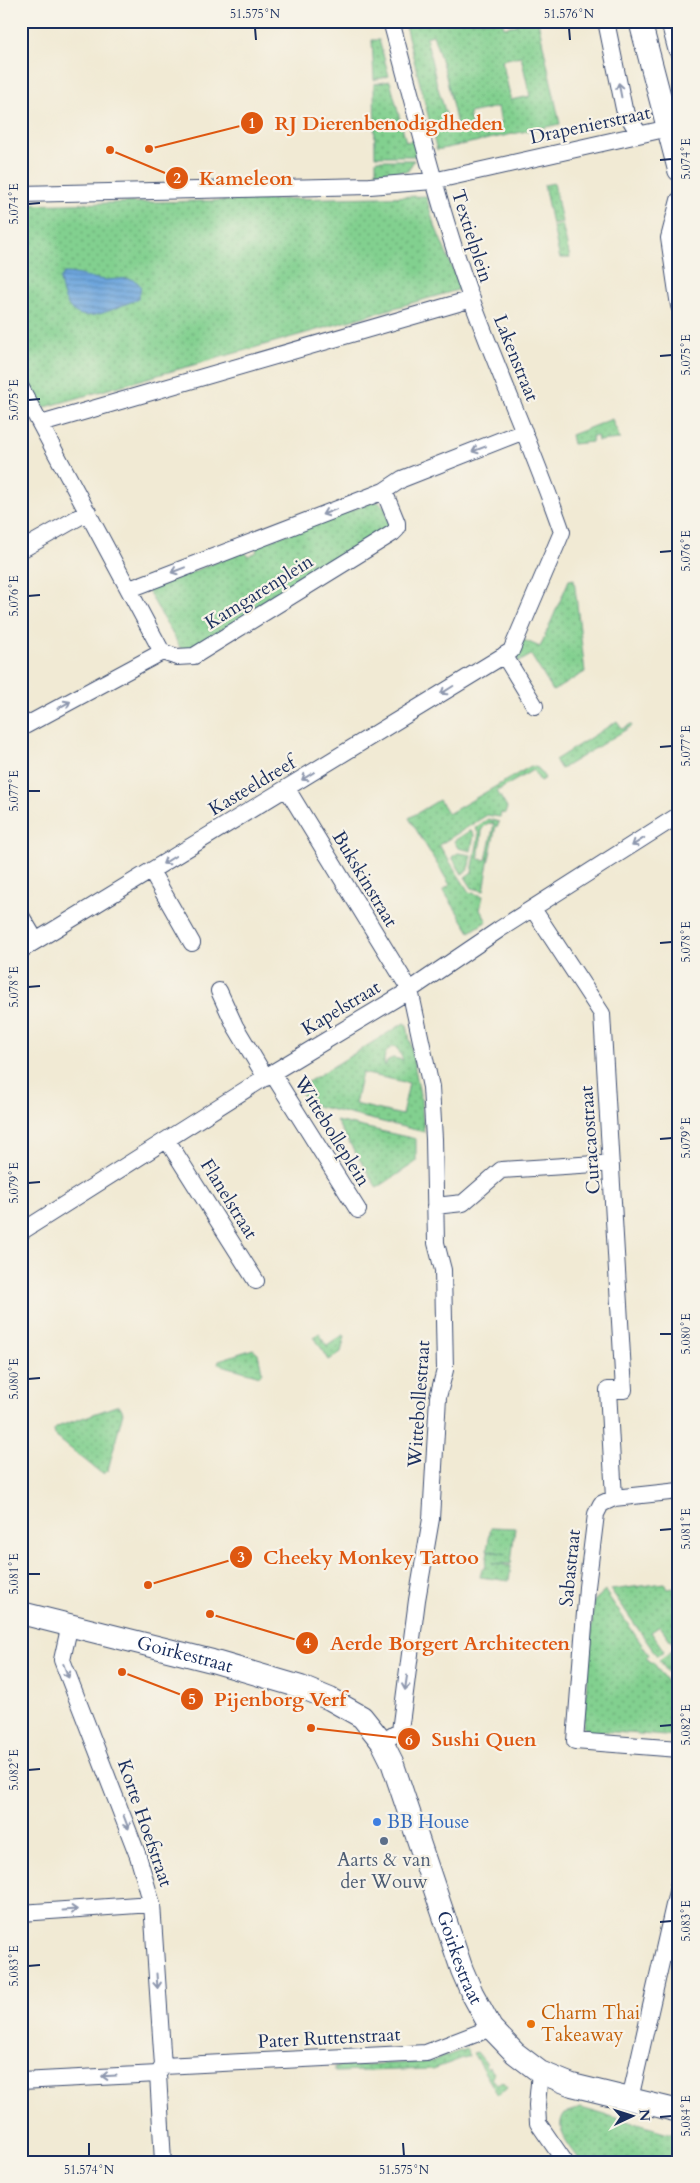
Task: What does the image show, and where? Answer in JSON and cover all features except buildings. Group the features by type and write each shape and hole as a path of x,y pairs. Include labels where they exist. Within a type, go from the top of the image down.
{"street":[{"path":"391,21 433,181"},
{"path":"606,21 624,109 639,134"},
{"path":"640,21 673,127 679,170"},
{"path":"672,21 679,48"},
{"name":"Drapenierstraat","path":"433,181 673,127"},
{"name":"Textielplein","path":"21,194 370,186 433,181 472,299 41,424"},
{"path":"679,200 669,238 679,306"},
{"name":"Lakenstraat","path":"472,299 524,431"},
{"path":"21,388 162,652 21,728"},
{"name":"Kamgarenplein","path":"130,589 384,491 402,479 524,431"},
{"name":"Kasteeldreef","path":"21,950 511,651 562,532 524,431"},
{"name":"Kamgarenplein","path":"162,652 177,657 194,656 393,533 397,529 397,523 384,491"},
{"path":"21,550 88,512"},
{"path":"504,655 535,706"},
{"name":"Bukskinstraat","path":"287,789 410,990"},
{"name":"Kapelstraat","path":"21,1232 410,990 679,816"},
{"path":"151,871 192,943"},
{"name":"Curacaostraat","path":"533,909 602,1014 624,1390 608,1390 614,1498"},
{"path":"21,916 36,941"},
{"name":"Wittebollestraat","path":"391,1736 418,1600 431,1519 438,1397 445,1370 443,1270 436,1243 431,1087 410,990"},
{"name":"Wittebolleplein","path":"219,991 235,1026 358,1210"},
{"name":"Flanelstraat","path":"167,1140 256,1281"},
{"path":"435,1206 462,1203 501,1170 612,1163"},
{"path":"614,1498 679,1491"},
{"name":"Sabastraat","path":"614,1498 601,1504 596,1514 587,1587 575,1742 679,1749"},
{"name":"Goirkestraat","path":"21,1613 70,1624 301,1687 330,1699 391,1736 392,1762 462,1970 491,2028 515,2053 540,2072 572,2085 679,2111"},
{"name":"Korte Hoefstraat","path":"70,1624 62,1660 138,1856 152,1904 161,2070 163,2162"},
{"path":"630,2100 675,1915 679,1883"},
{"path":"21,1913 152,1904"},
{"name":"Pater Ruttenstraat","path":"21,2081 426,2053 491,2028"},
{"path":"540,2072 537,2105 538,2123 565,2162"}],"green space":[{"path":"404,21 502,21 504,27 517,25 517,21 538,21 560,124 437,150 433,137 435,136 434,131 432,131","holes":["433,35 445,72 457,125 450,127 437,85 426,37","521,56 530,96 511,100 502,60","498,107 501,123 472,129 469,113"]},
{"path":"372,40 379,40 389,76 374,80"},
{"path":"390,81 406,142 414,140 418,156 375,156 374,84"},
{"path":"376,160 414,160 408,171 376,172"},
{"path":"554,183 562,222 552,224 544,185"},
{"path":"426,196 433,221 461,289 42,408 21,371 21,205"},
{"path":"562,224 570,258 560,258 559,255 553,226"},
{"path":"612,419 620,439 598,441 597,436 592,436 592,442 573,444 571,435"},
{"path":"376,501 385,507 390,527 193,648 181,649 148,591 244,551 248,556 257,552 255,546"},
{"path":"574,579 585,672 553,691 531,655 519,662 515,655 524,640 540,647 569,580"},
{"path":"617,721 622,729 631,724 632,726 561,769 555,760"},
{"path":"531,766 538,768 545,778 540,781 533,770 497,791 507,808 505,814 501,813 500,817 487,815 439,845 469,892 483,896 480,910 487,921 470,932 443,890 450,885 409,818 439,800 448,814"},
{"path":"488,819 499,822 498,826 496,826 484,891 472,888 465,877 472,872 479,834 475,828","holes":["488,823 494,824 486,860 479,859 482,829"]},
{"path":"471,830 474,835 471,851 458,848 454,841"},
{"path":"458,853 471,855 468,870 462,874 452,857"},
{"path":"404,1023 407,1025 421,1100 424,1132 308,1104 298,1088","holes":["394,1046 399,1051 403,1060 393,1058 388,1060 385,1066 385,1054","362,1073 409,1083 402,1115 355,1104"]},
{"path":"336,1121 416,1139 416,1162 377,1188"},
{"path":"319,1333 327,1346 343,1335 345,1336 341,1352 329,1360 314,1337"},
{"path":"253,1349 258,1353 262,1372 260,1376 218,1364 219,1360"},
{"path":"120,1406 123,1412 108,1470 105,1473 101,1473 55,1436 54,1430 57,1427"},
{"path":"491,1527 515,1528 511,1564 492,1563 511,1566 509,1581 480,1577 482,1568 485,1569 488,1551 506,1554 487,1550"},
{"path":"664,1583 668,1589 679,1587 679,1629 677,1634 679,1641 673,1644 660,1626 651,1632 664,1651 657,1656 611,1590"},
{"path":"605,1591 649,1655 646,1657 650,1663 653,1662 679,1699 679,1737 600,1731 600,1736 591,1734 583,1727 594,1601"},
{"path":"679,1646 679,1688 659,1660"},
{"path":"466,2049 469,2056 433,2069 335,2072 335,2066 429,2062"},
{"path":"477,2052 486,2063 484,2065 487,2068 489,2067 495,2074 491,2077 497,2084 502,2081 507,2087 498,2095 473,2053"},
{"path":"581,2108 679,2136 679,2162 581,2162 565,2138 561,2125 565,2113"}],"water":[{"path":"64,273 106,280 134,280 140,286 140,294 138,299 100,314 88,316 79,314 70,308 64,297 60,279"}],"place":[{"name":"RJ Dierenbenodigdheden","path":"149,149"},
{"name":"Kameleon","path":"110,150"},
{"name":"Cheeky Monkey Tattoo","path":"148,1585"},
{"name":"Aerde Borgert Architecten","path":"210,1614"},
{"name":"Pijenborg Verf","path":"122,1672"},
{"name":"Sushi Quen","path":"311,1728"},
{"name":"BB House","path":"377,1822"},
{"name":"Aarts & van der Wouw","path":"384,1841"},
{"name":"Charm Thai Takeaway","path":"531,2024"}]}
